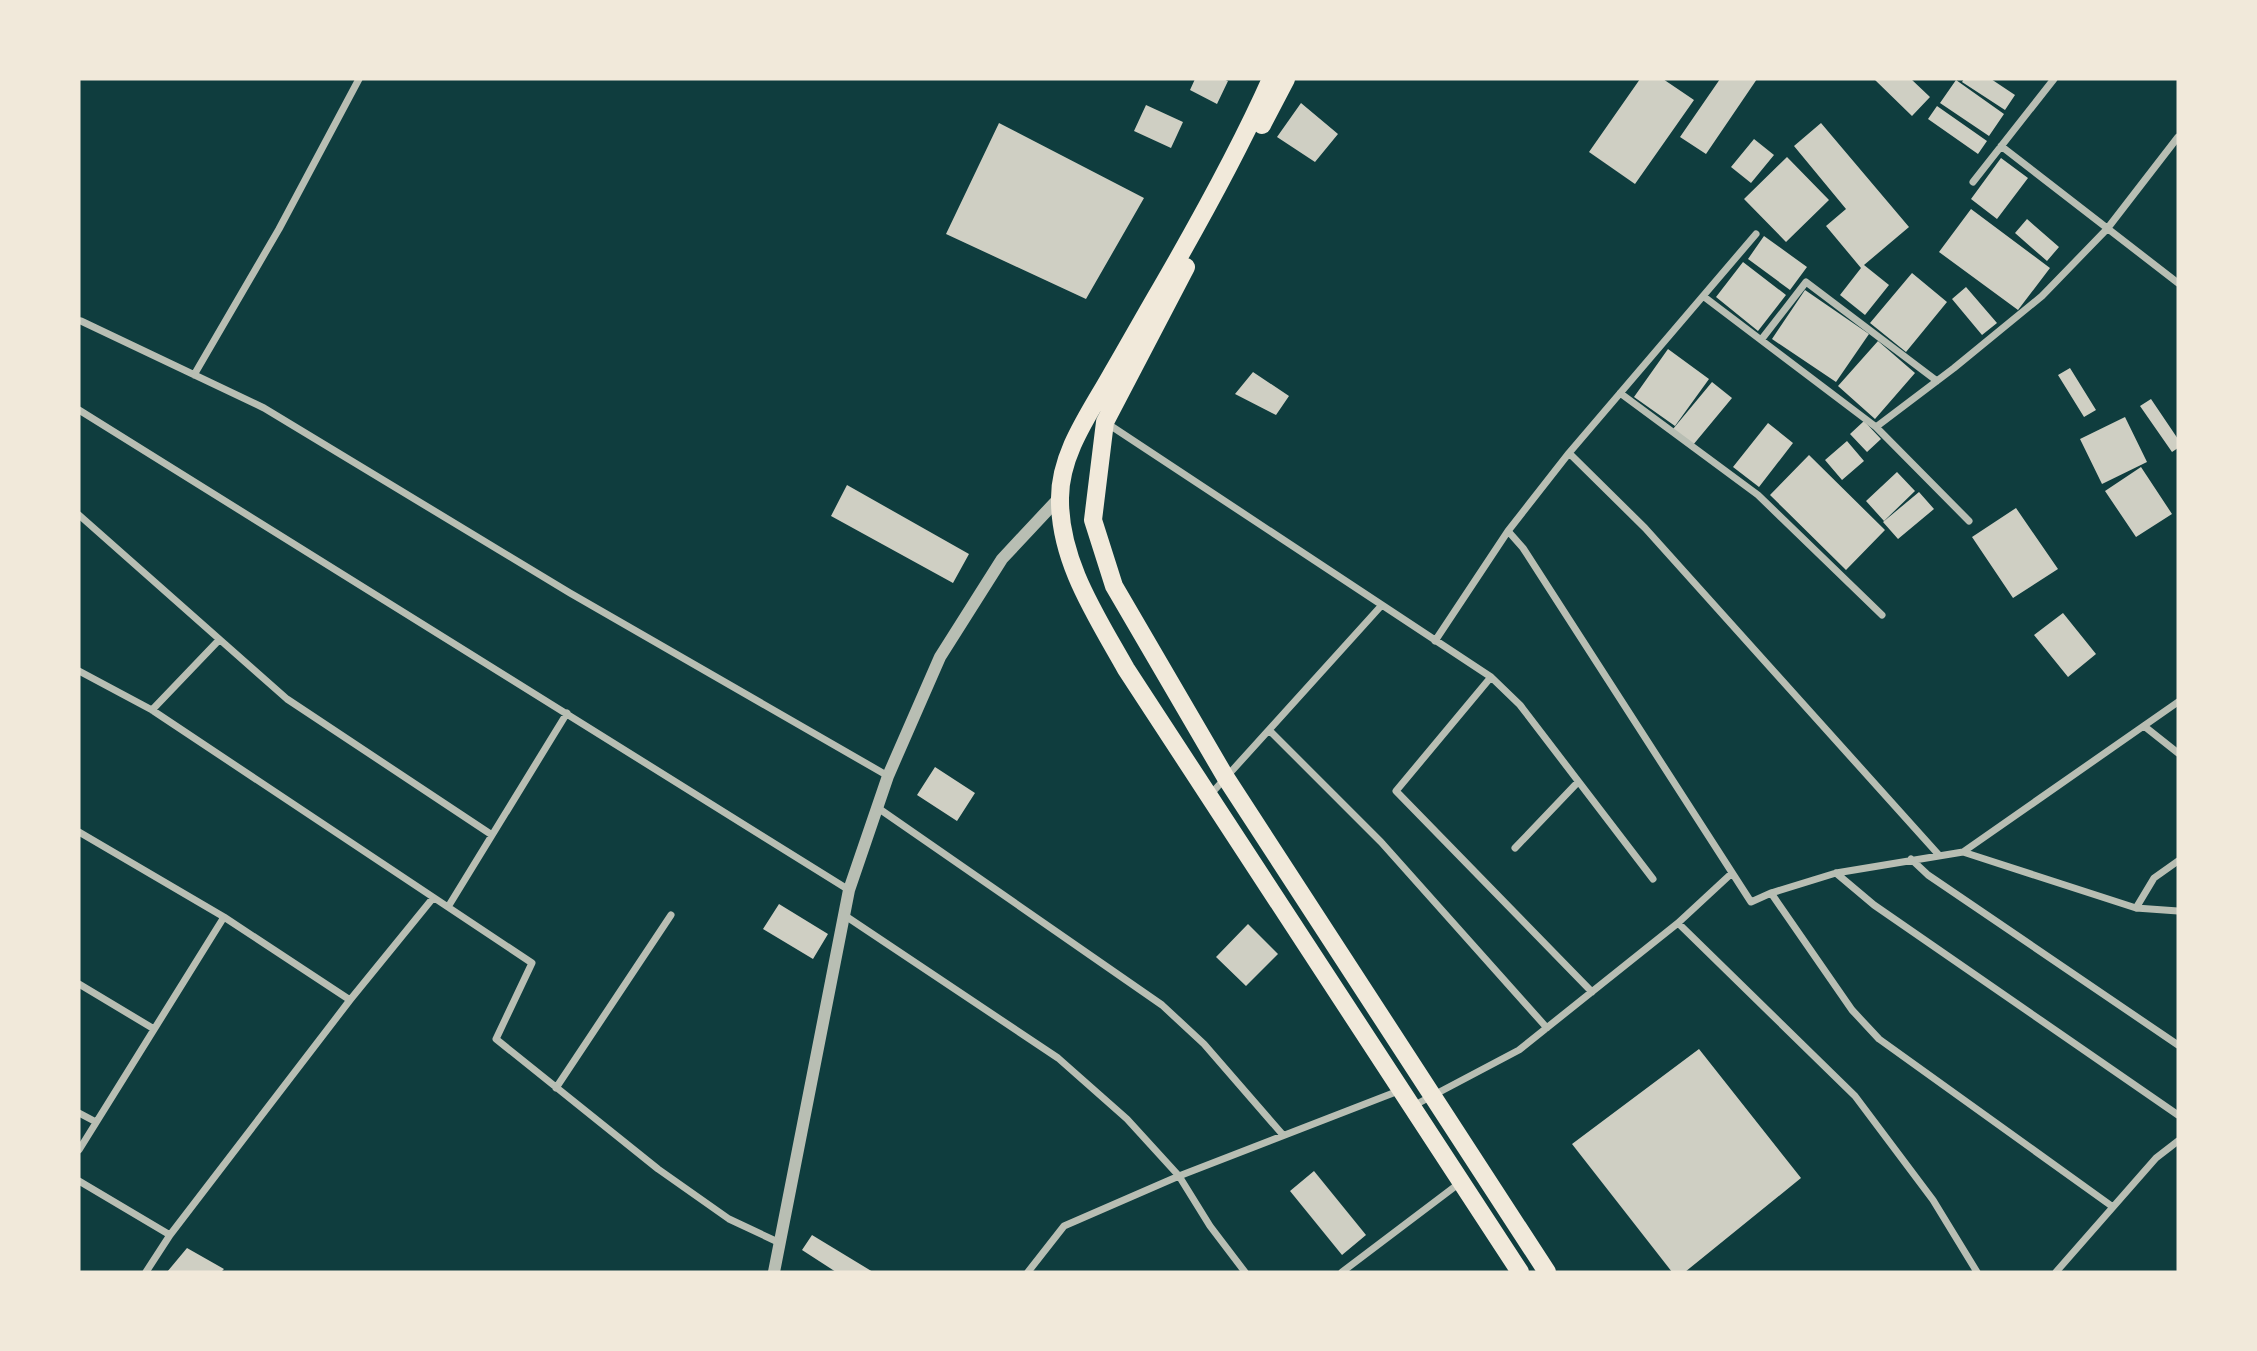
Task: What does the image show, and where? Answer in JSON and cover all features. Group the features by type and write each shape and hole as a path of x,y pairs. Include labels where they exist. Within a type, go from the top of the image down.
{"main road":[{"path":"1271,79 1254,117 1178,257 1097,417 1093,520 1114,586 1226,778 1547,1272"},
{"path":"1286,79 1097,417 1066,462 1060,497 1064,536 1078,580 1126,669 1520,1272"}],"street":[{"path":"194,375 279,229 359,79"},
{"path":"1973,182 2054,79"},
{"path":"1876,427 2042,296 2107,229 2178,137"},
{"path":"2001,146 2178,283"},
{"path":"1435,641 1508,531 1569,453 1756,234"},
{"path":"1762,340 1806,282 1937,381"},
{"path":"1703,296 1876,427 1969,521"},
{"path":"81,321 264,408 570,593 888,776"},
{"path":"1620,393 1758,495 1882,615"},
{"path":"79,410 849,890"},
{"path":"1097,417 1491,677 1520,705 1653,879"},
{"path":"1569,453 1644,528 1938,854"},
{"path":"774,1272 849,890 888,776 940,657 1002,559 1060,497"},
{"path":"79,515 287,699 492,835"},
{"path":"1508,531 1523,548 1751,902 1836,873 1938,854 1964,852 2136,908 2178,911"},
{"path":"1210,796 1381,606"},
{"path":"152,710 219,640"},
{"path":"79,671 152,710 532,963 496,1039 658,1169 729,1219 780,1242"},
{"path":"1491,677 1396,791 1592,992"},
{"path":"1964,852 2178,702"},
{"path":"448,907 567,713"},
{"path":"2144,726 2178,753"},
{"path":"1269,730 1381,842 1547,1028"},
{"path":"1515,848 1578,782"},
{"path":"878,808 1162,1005 1204,1044 1283,1136"},
{"path":"79,832 224,917 350,1000"},
{"path":"1911,859 1928,875 2178,1045"},
{"path":"2136,908 2154,878 2178,862"},
{"path":"1412,1107 1519,1050 1678,923 1732,873"},
{"path":"1836,873 1874,905 2178,1115"},
{"path":"1771,893 1852,1010 1879,1040 2113,1207"},
{"path":"146,1272 170,1236 350,1000 433,898"},
{"path":"844,914 1058,1058 1127,1119 1179,1175 1210,1226 1245,1272"},
{"path":"556,1088 671,915"},
{"path":"79,1150 224,917"},
{"path":"1678,923 1855,1096 1933,1200 1978,1272"},
{"path":"79,984 154,1029"},
{"path":"1028,1272 1063,1226 1179,1175 1401,1090"},
{"path":"79,1112 96,1122"},
{"path":"2056,1272 2156,1158 2178,1141"},
{"path":"79,1181 170,1236"},
{"path":"1342,1272 1461,1182"}],"building":[{"path":"1195,79 1228,81 1217,104 1190,90"},
{"path":"1640,79 1663,79 1694,100 1635,184 1589,152"},
{"path":"1720,79 1757,79 1706,154 1680,137"},
{"path":"1874,79 1911,79 1930,97 1912,116"},
{"path":"1964,79 1991,79 2015,95 2005,110 1962,82"},
{"path":"1956,80 2004,114 1989,136 1940,103"},
{"path":"1301,103 1338,134 1315,162 1277,137"},
{"path":"1146,105 1183,122 1171,148 1134,131"},
{"path":"1937,106 1987,141 1978,154 1928,119"},
{"path":"999,123 1144,198 1086,299 946,234"},
{"path":"1821,123 1909,227 1864,265 1889,285 1865,315 1840,295 1861,268 1826,226 1846,209 1794,146"},
{"path":"1754,139 1774,155 1751,183 1731,167"},
{"path":"1787,157 1829,200 1786,242 1744,199"},
{"path":"2001,158 2028,178 1997,219 1971,199"},
{"path":"1971,209 2050,268 2018,310 1939,252"},
{"path":"2027,219 2059,247 2047,261 2015,233"},
{"path":"1764,236 1807,267 1790,290 1748,259"},
{"path":"1743,262 1786,295 1758,331 1716,297"},
{"path":"1912,273 1947,302 1906,352 1870,323"},
{"path":"1966,287 1997,323 1982,335 1952,299"},
{"path":"1805,290 1869,334 1836,382 1772,339"},
{"path":"1878,341 1915,373 1875,419 1838,386"},
{"path":"1668,349 1709,379 1675,426 1634,397"},
{"path":"2070,368 2096,410 2084,417 2058,375"},
{"path":"1253,372 1289,396 1276,415 1235,394"},
{"path":"1712,382 1732,398 1693,445 1673,429"},
{"path":"2151,399 2178,439 2178,448 2172,452 2140,406"},
{"path":"2125,417 2147,462 2102,484 2080,439"},
{"path":"1864,421 1881,439 1867,452 1850,434"},
{"path":"1768,423 1793,443 1759,487 1733,467"},
{"path":"1847,441 1864,461 1842,480 1825,460"},
{"path":"1809,455 1885,530 1846,570 1770,495"},
{"path":"2141,467 2172,514 2136,537 2105,491"},
{"path":"1897,472 1915,491 1884,521 1866,501"},
{"path":"847,485 969,554 953,583 831,516"},
{"path":"1919,492 1934,509 1898,539 1883,522"},
{"path":"2016,508 2058,569 2013,598 1972,537"},
{"path":"2063,613 2096,654 2068,677 2034,635"},
{"path":"935,767 975,793 957,821 917,795"},
{"path":"779,904 828,934 813,959 763,929"},
{"path":"1248,924 1278,954 1246,986 1216,957"},
{"path":"1699,1049 1801,1178 1685,1272 1672,1272 1572,1144"},
{"path":"1314,1171 1366,1235 1342,1255 1290,1191"},
{"path":"812,1235 873,1272 836,1272 802,1250"},
{"path":"187,1248 224,1269 221,1272 167,1272"}]}
